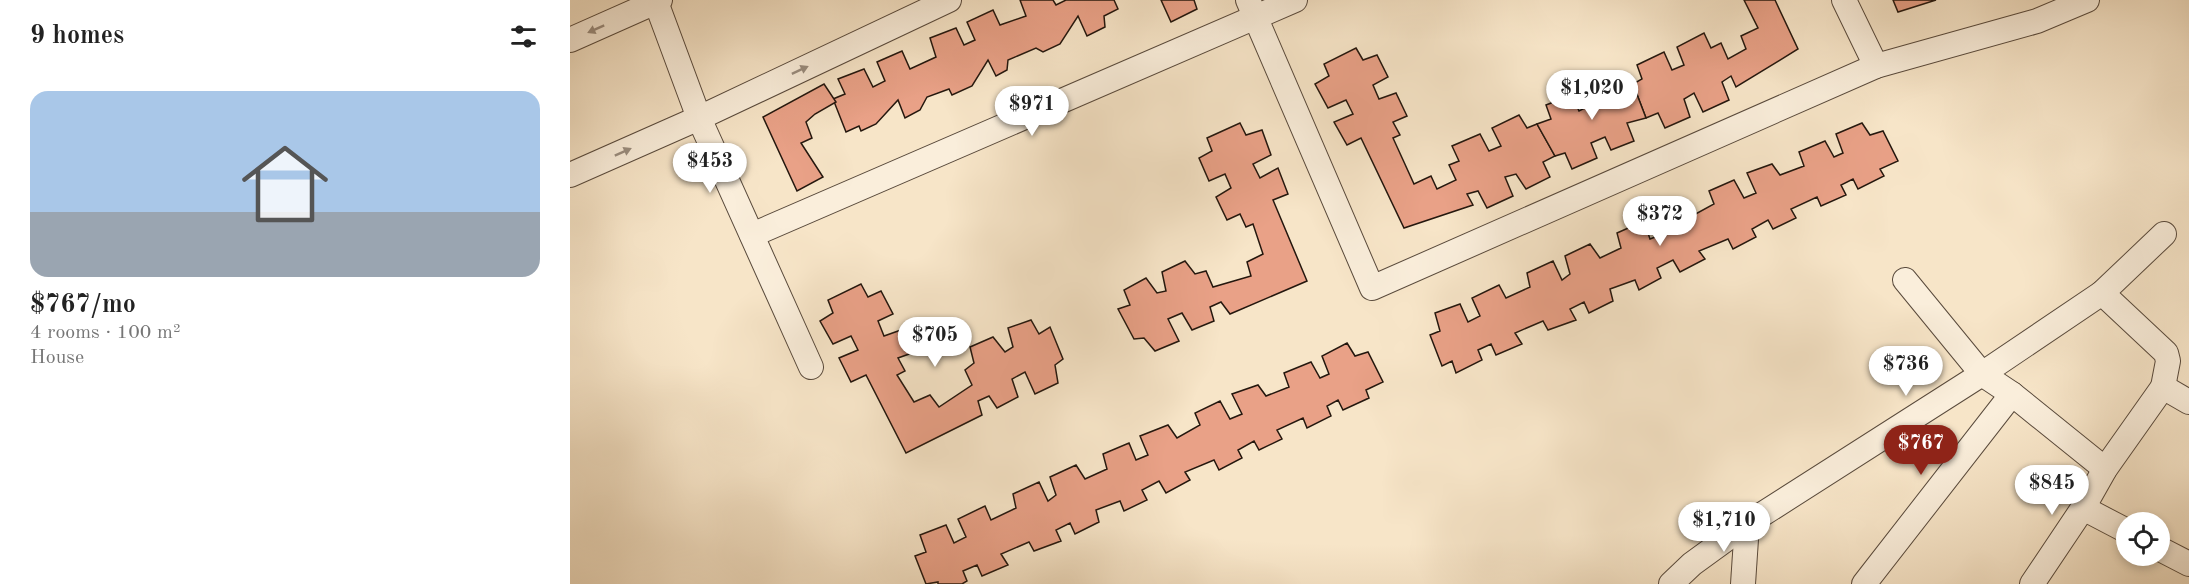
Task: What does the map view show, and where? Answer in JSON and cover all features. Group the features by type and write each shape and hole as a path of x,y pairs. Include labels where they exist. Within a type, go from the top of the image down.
{"street":[{"path":"570,176 949,0"},
{"path":"752,235 1252,9 1295,0"},
{"path":"1844,0 1876,66"},
{"path":"1252,9 1372,288 1876,66 2037,21 2087,0"},
{"path":"570,40 658,1 699,118 811,367"},
{"path":"1671,584 1692,564 1747,524 1982,374 2102,293 2164,234"},
{"path":"1905,280 1982,374 2012,394 2105,469"},
{"path":"2032,584 2083,508 2105,469 2163,387 2168,361 2166,353 2102,293"},
{"path":"2163,387 2189,402"},
{"path":"1864,584 2012,394"},
{"path":"2083,508 2116,525"},
{"path":"1743,584 1747,524"},
{"path":"2170,554 2189,564"}],"building":[{"path":"1020,0 1053,0 1056,5 1066,0 1114,0 1118,9 1104,16 1105,27 1087,36 1078,16 1060,44 1043,52 1036,48 1008,60 1007,70 996,76 988,60 972,86 952,95 949,89 927,97 920,110 905,118 898,100 876,124 861,131 859,126 846,132 833,99 845,94 838,79 864,69 873,87 885,81 877,62 902,51 910,69 936,57 930,38 956,28 964,45 975,40 967,22 993,10 1000,25 1026,16"},
{"path":"1161,0 1194,0 1197,9 1171,22"},
{"path":"1744,0 1775,0 1798,49 1736,87 1731,76 1722,82 1729,100 1703,112 1694,93 1684,99 1690,117 1665,128 1658,113 1646,118 1633,84 1642,79 1637,65 1664,52 1672,70 1684,65 1677,47 1704,33 1711,48 1721,43 1728,59 1746,49 1741,36 1758,28"},
{"path":"1893,0 1936,0 1898,12"},
{"path":"1356,48 1363,60 1377,55 1388,77 1373,85 1379,99 1396,93 1407,116 1393,122 1400,135 1393,138 1414,184 1431,176 1437,189 1456,180 1449,165 1459,161 1452,146 1480,134 1489,151 1501,146 1492,128 1519,115 1527,128 1537,124 1555,156 1543,162 1550,177 1526,189 1516,174 1505,177 1513,196 1487,208 1478,191 1467,194 1473,205 1404,228 1361,138 1347,145 1334,122 1353,114 1346,100 1328,108 1315,84 1329,76 1324,64"},
{"path":"1610,76 1617,90 1633,84 1646,118 1627,123 1634,141 1611,150 1605,137 1591,143 1597,158 1572,169 1565,153 1555,156 1537,124 1551,119 1546,105 1572,95 1579,111 1591,105 1584,87"},
{"path":"824,84 836,102 806,122 812,138 801,143 823,177 797,191 763,117"},
{"path":"1240,123 1246,135 1262,130 1271,155 1253,164 1260,178 1278,168 1288,194 1273,200 1307,281 1230,314 1221,302 1210,307 1214,321 1192,330 1182,313 1168,319 1179,341 1155,351 1144,338 1134,339 1118,309 1130,305 1124,290 1146,278 1157,293 1166,291 1162,272 1185,261 1195,274 1206,271 1213,287 1251,276 1247,262 1263,254 1253,224 1246,227 1240,214 1227,220 1216,197 1231,188 1225,174 1209,181 1199,158 1212,151 1207,138"},
{"path":"1862,123 1870,135 1883,131 1898,161 1880,169 1884,176 1858,189 1853,179 1841,185 1846,195 1821,206 1817,197 1791,209 1796,218 1773,229 1768,220 1752,229 1756,237 1733,249 1728,239 1699,251 1705,259 1680,272 1673,260 1657,268 1661,278 1639,290 1635,280 1610,289 1613,301 1589,313 1584,302 1570,309 1576,320 1548,330 1543,321 1515,333 1522,344 1496,355 1491,344 1478,350 1482,360 1456,373 1452,361 1442,366 1430,335 1440,331 1435,313 1460,304 1468,322 1480,316 1472,298 1499,285 1506,298 1530,287 1527,273 1553,261 1562,280 1570,274 1565,256 1590,244 1600,258 1621,248 1617,233 1644,221 1650,239 1663,234 1655,215 1683,204 1692,216 1714,204 1709,191 1734,180 1744,198 1756,193 1747,173 1772,164 1780,175 1804,166 1799,152 1825,141 1834,157 1843,153 1836,134"},
{"path":"861,284 868,297 881,291 893,314 878,321 884,336 901,330 912,353 898,358 905,371 897,375 914,402 930,395 939,407 972,385 965,370 974,363 970,347 993,337 1005,352 1013,347 1008,328 1031,320 1039,334 1050,327 1063,359 1055,365 1058,383 1035,394 1025,372 1012,379 1018,397 997,408 989,396 978,401 982,415 906,453 866,375 851,382 839,358 858,350 851,336 833,344 820,321 833,313 828,300"},
{"path":"1347,343 1355,356 1368,352 1383,382 1366,390 1369,398 1343,410 1338,400 1327,406 1331,416 1307,428 1303,418 1277,430 1282,439 1259,450 1254,441 1238,450 1242,458 1219,470 1214,460 1185,472 1190,480 1166,493 1159,481 1142,490 1147,500 1124,511 1120,501 1096,510 1099,522 1075,534 1070,523 1056,530 1061,541 1034,551 1029,542 1001,554 1008,565 982,576 977,565 963,571 967,581 962,584 938,584 938,582 926,584 915,556 926,552 920,535 946,525 954,543 966,537 958,519 985,506 991,520 1016,508 1013,494 1039,482 1048,501 1056,495 1050,477 1076,465 1085,479 1107,469 1103,454 1129,443 1136,460 1148,455 1140,436 1168,425 1177,438 1200,425 1195,413 1220,401 1230,419 1242,414 1232,394 1258,385 1266,396 1289,387 1284,373 1311,362 1320,378 1329,374 1322,356"}]}
